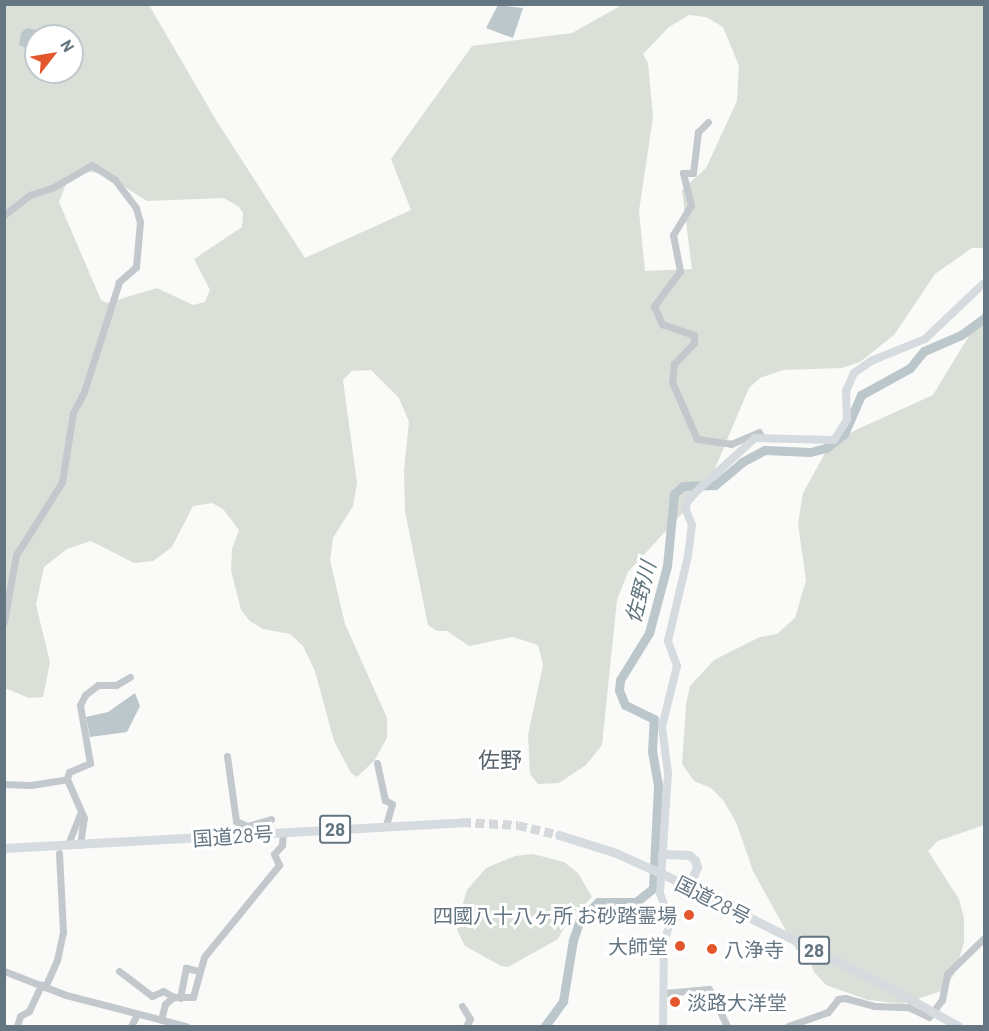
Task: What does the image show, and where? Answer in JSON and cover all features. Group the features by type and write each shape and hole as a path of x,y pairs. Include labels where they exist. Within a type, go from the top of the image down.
{"highway":[{"name":"国道28号","path":"4,848 153,842 386,825 462,822"},
{"name":"国道28号","path":"559,835 634,861 669,877 890,988 958,1026"},
{"path":"662,854 689,855 695,860 697,867 688,888"}],"main road":[{"path":"663,1026 664,944 670,921 661,901 668,773 662,721 677,666 668,640 691,536 686,504 705,482 750,441 761,436 787,441 834,441 847,420 846,391 854,374 868,362 925,339 984,283"}],"street":[{"path":"708,122 698,132 693,173 683,173 691,205 674,235 680,271 654,306 662,324 694,335 693,343 674,364 672,382 697,439 731,444 759,432 761,436"},
{"path":"4,216 30,195 52,188 92,165 115,180 136,208 140,222 136,267 119,282 84,392 73,412 62,482 16,555 4,622"},
{"path":"80,845 84,818 67,779 71,771 90,763 80,705 85,695 100,684 116,685 130,676"},
{"path":"227,756 236,821 247,826 271,819"},
{"path":"377,763 385,800 392,804 386,825"},
{"path":"4,784 31,785 67,779"},
{"path":"70,839 80,811"},
{"path":"119,970 152,996 163,991 177,997 193,997 204,957 279,865 274,854 282,845 283,832"},
{"path":"16,1026 20,1016 29,1011 57,960 63,932 59,853"},
{"path":"788,1026 828,1012 838,999 845,998 874,1006 908,1006 931,1016 942,1000 947,974 984,938"},
{"path":"161,1020 165,1004 177,997 186,968 199,971"},
{"path":"4,971 43,986 186,1026"},
{"path":"664,993 709,989 727,1026"},
{"path":"462,1006 470,1019 466,1026"},
{"path":"131,1026 137,1014"}],"shaded area":[{"path":"5,5 149,5 216,120 305,258 411,210 391,159 472,46 572,33 622,5 984,5 984,248 972,248 935,274 894,335 860,362 842,368 783,370 760,378 749,388 713,473 699,495 628,572 617,600 602,745 586,765 559,783 538,784 530,774 528,735 543,665 538,645 513,637 469,646 447,631 437,631 428,625 405,511 404,470 409,422 399,398 371,370 352,371 343,380 357,483 353,506 333,538 330,560 345,624 387,718 387,738 374,761 357,777 351,773 334,741 315,671 303,646 290,634 263,629 250,621 241,610 231,570 232,549 239,530 223,509 212,503 193,506 172,547 153,561 134,563 91,541 67,549 44,567 36,605 50,662 43,697 29,698 5,688","holes":["689,15 706,17 723,27 739,66 737,101 706,168 682,190 692,269 645,271 639,211 653,117 648,63 643,54 669,27","84,171 104,174 147,201 224,198 239,207 243,213 242,227 194,259 210,290 205,302 193,305 157,288 107,303 101,300 59,202 68,179"]},
{"path":"498,5 523,8 513,38 486,28"},
{"path":"24,30 24,47 19,45 21,33"},
{"path":"984,311 984,825 938,841 928,851 959,899 964,918 964,943 954,975 941,991 903,1004 868,1000 826,985 814,972 808,956 796,949 753,871 736,822 723,800 711,788 694,781 682,764 686,705 690,686 714,660 760,637 777,634 795,618 806,580 798,524 803,493 825,453 837,440 933,395"},
{"path":"135,693 140,706 127,732 90,737 86,717 108,712"},
{"path":"533,854 564,862 578,873 592,897 568,921 558,939 508,967 501,966 465,946 457,930 460,913 467,890 486,868 515,856"}],"waterway":[{"name":"佐野川","path":"545,1026 563,1001 573,940 580,920 598,902 636,902 653,888 658,785 652,752 654,719 625,705 619,690 620,680 649,633 667,566 674,494 683,486 715,485 742,462 765,450 810,452 826,448 844,434 861,395 910,368 924,351 961,335 984,318"}],"tunnel":[{"path":"462,822 518,825 559,835"}],"place":[{"name":"四國八十八ヶ所 お砂踏霊場","path":"689,915"},
{"name":"大師堂","path":"680,946"},
{"name":"八浄寺","path":"712,949"},
{"name":"淡路大洋堂","path":"675,1002"}],"district":[{"name":"佐野","path":"500,760"}]}
